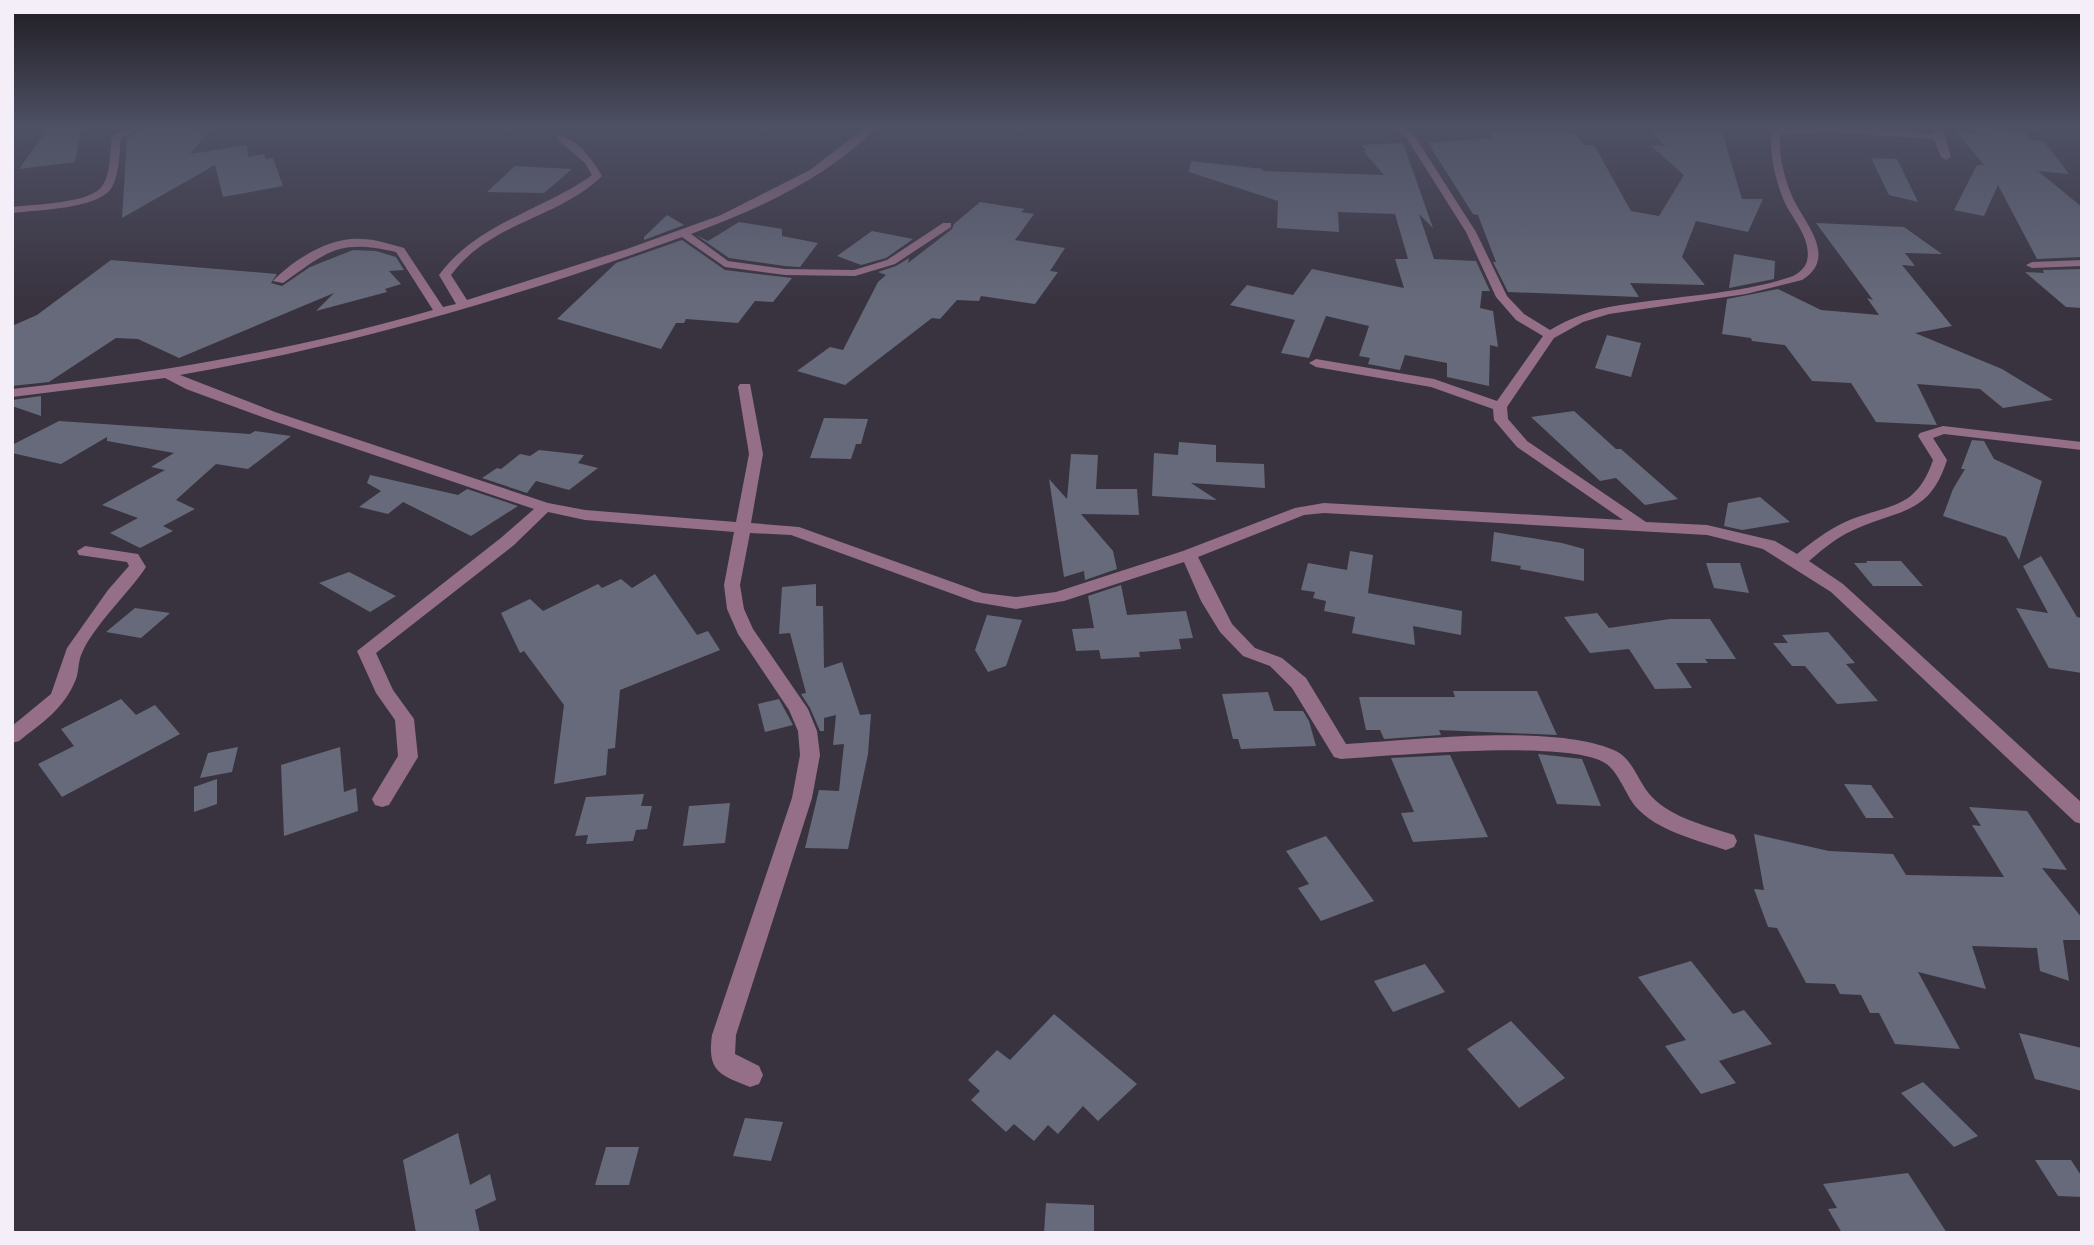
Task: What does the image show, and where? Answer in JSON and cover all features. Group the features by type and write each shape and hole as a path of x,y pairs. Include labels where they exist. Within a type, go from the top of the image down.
{"street":[{"path":"12,210 88,199 102,194 108,185"},
{"path":"466,306 457,298 445,275 449,268 473,247 525,215 586,185"},
{"path":"12,393 168,374 344,337 440,313 682,232 791,185"},
{"path":"1441,185 1471,232 1502,297 1520,317 1549,335"},
{"path":"1643,527 1522,444 1501,420 1500,407 1549,335 1579,319 1746,290 1798,278 1806,273 1813,260 1810,241 1805,224 1790,203 1785,185"},
{"path":"682,232 725,264 785,272 855,273 891,262 947,225"},
{"path":"279,281 306,261 338,245 363,242 400,250 440,313"},
{"path":"2032,265 2082,263"},
{"path":"1316,363 1434,383 1500,407"},
{"path":"168,374 191,386 271,415 545,507 625,519 793,530 981,598 1007,603 1030,603 1058,597 1189,555 1312,509 1683,528 1727,534 1769,545 1837,588 2082,816"},
{"path":"745,387 756,454 732,585 734,611 737,620 784,685 808,737 810,757 807,779 784,858 725,1025 722,1060 750,1075"},
{"path":"1798,561 1844,528 1908,507 1920,499 1936,477 1940,460 1926,436 1943,430 2082,446"},
{"path":"382,799 408,757 404,719 385,693 366,651 508,541 545,507"},
{"path":"12,736 50,707 59,696 68,675 73,652 114,594 138,567 132,558 85,551"},
{"path":"1189,555 1226,628 1249,652 1276,662 1299,683 1341,752 1497,743 1591,749 1614,758 1628,783 1648,806 1687,826 1726,841"}],"building":[{"path":"124,185 180,185 122,218"},
{"path":"220,185 283,186 223,197"},
{"path":"494,185 553,185 544,193 487,192"},
{"path":"1229,185 1418,185 1433,228 1419,214 1434,259 1476,261 1490,291 1482,291 1480,308 1493,311 1498,347 1490,345 1489,386 1447,377 1447,363 1405,355 1400,370 1368,364 1370,358 1359,356 1369,326 1326,316 1309,358 1281,353 1295,320 1230,305 1247,285 1293,295 1312,269 1404,288 1395,259 1408,259 1395,214 1338,212 1339,232 1277,228 1278,201"},
{"path":"1455,185 1616,185 1631,211 1659,216 1678,185 1738,185 1742,199 1763,199 1748,232 1696,221 1682,257 1705,285 1630,283 1639,297 1508,292 1493,262 1496,262 1478,215 1473,214"},
{"path":"1884,185 1910,185 1918,202 1889,195"},
{"path":"1967,185 1998,185 1984,216 1954,210"},
{"path":"1998,185 2055,185 2082,207 2082,257 2037,259"},
{"path":"980,202 1025,209 1021,212 1034,214 1015,240 1065,248 1050,271 1058,272 1035,304 981,296 979,301 957,300 940,319 932,318 845,385 797,371 830,347 843,350 878,282 886,275 878,272 909,258 908,263 952,229 954,224"},
{"path":"667,215 684,225 644,240 644,237"},
{"path":"739,222 782,229 782,236 818,243 800,267 729,258 696,235 708,241"},
{"path":"1816,223 1904,227 1942,254 1905,253 1915,266 1902,265 1952,326 1915,333 2002,369 2053,400 2003,408 1980,389 1917,384 1937,425 1876,422 1851,383 1812,381 1785,345 1722,334 1727,299 1778,289 1821,310 1879,315 1867,298 1873,300"},
{"path":"872,231 913,239 886,258 861,265 837,256"},
{"path":"682,240 725,270 792,278 773,302 755,301 738,323 686,319 684,323 676,323 661,349 557,319 616,263"},
{"path":"353,250 376,251 396,257 404,270 389,271 401,284 385,289 387,292 316,311 334,293 179,358 138,339 116,338 49,382 12,386 12,326 37,315 111,260 277,274 271,283 282,286 310,267"},
{"path":"1734,254 1775,261 1774,279 1729,288"},
{"path":"2082,269 2082,308 2066,307 2025,272 2044,273 2043,270"},
{"path":"1607,335 1641,343 1631,377 1595,368"},
{"path":"41,396 41,416 12,406 12,400"},
{"path":"1574,411 1678,499 1645,505 1616,478 1600,481 1531,417"},
{"path":"824,418 868,419 861,444 856,444 851,459 810,458"},
{"path":"59,421 250,434 255,431 291,436 248,469 216,464 176,500 195,509 163,526 173,531 140,548 110,533 138,518 102,505 165,470 151,467 174,453 107,441 107,437 61,464 12,453 12,445"},
{"path":"1972,440 1984,441 1994,459 2042,481 2019,560 2006,537 1943,516 1953,489 1965,469 1961,469"},
{"path":"1179,442 1216,445 1216,462 1264,464 1265,488 1191,483 1217,500 1152,496 1154,453 1178,455"},
{"path":"539,450 584,455 578,463 598,468 569,490 536,481 527,493 482,478 497,468 501,469 520,454 530,456"},
{"path":"1071,454 1098,455 1096,489 1137,489 1139,515 1081,514 1113,551 1117,569 1085,580 1084,571 1064,577 1049,479 1067,499"},
{"path":"370,475 458,495 467,489 518,506 471,536 403,502 388,514 359,507 381,491 367,483"},
{"path":"1760,497 1790,522 1742,530 1724,526 1728,503"},
{"path":"1494,532 1584,549 1584,581 1491,561"},
{"path":"1350,551 1373,555 1368,593 1462,611 1461,635 1413,626 1415,645 1352,633 1355,617 1324,611 1326,601 1313,598 1315,592 1301,590 1308,563 1347,570"},
{"path":"2041,556 2077,617 2082,618 2082,673 2049,668 2016,608 2048,613 2023,566"},
{"path":"1866,561 1901,561 1923,586 1873,586 1854,563 1867,563"},
{"path":"1706,563 1740,563 1749,593 1714,588"},
{"path":"349,572 396,596 370,612 319,583"},
{"path":"655,574 697,635 708,631 720,650 620,690 615,748 608,749 606,775 554,784 564,705 524,651 520,653 501,613 530,599 543,611 598,584 602,588 621,579 632,588"},
{"path":"816,584 816,606 823,606 824,668 842,662 860,715 871,714 868,754 848,849 805,848 819,790 839,791 844,744 833,745 836,715 824,718 824,731 820,731 801,694 806,693 790,633 779,634 782,587"},
{"path":"1121,585 1127,615 1186,611 1193,638 1179,639 1181,649 1139,652 1140,657 1101,659 1099,650 1076,651 1072,629 1094,628 1088,596"},
{"path":"135,608 170,613 141,638 106,632"},
{"path":"1597,613 1609,628 1670,619 1710,619 1736,659 1705,659 1708,663 1676,663 1692,688 1655,689 1629,649 1590,653 1564,617"},
{"path":"987,615 1022,620 1006,666 988,672 975,650"},
{"path":"1828,632 1855,663 1846,664 1878,701 1837,704 1805,666 1792,666 1773,643 1788,643 1782,635"},
{"path":"1453,691 1537,691 1557,735 1439,730 1441,735 1384,739 1380,730 1366,730 1359,697 1455,697"},
{"path":"1268,692 1274,711 1303,711 1309,721 1316,746 1241,749 1238,739 1233,739 1222,694"},
{"path":"121,699 136,715 155,705 180,734 62,797 38,764 74,746 61,729"},
{"path":"779,699 793,725 765,732 758,704"},
{"path":"238,747 232,772 200,778 208,753"},
{"path":"340,747 344,792 356,788 358,811 284,836 281,765"},
{"path":"1538,754 1582,759 1601,806 1557,804"},
{"path":"1450,755 1488,837 1413,842 1401,813 1414,812 1391,758"},
{"path":"217,779 217,804 194,812 194,787"},
{"path":"1844,784 1871,785 1894,818 1866,818"},
{"path":"644,794 641,806 652,806 647,829 636,830 633,841 586,844 588,835 575,836 586,797"},
{"path":"730,803 725,843 683,846 689,806"},
{"path":"1969,807 2027,811 2067,870 2042,868 2082,918 2082,940 2063,940 2069,981 2040,971 2037,948 1972,946 1986,989 1918,972 1960,1049 1895,1044 1879,1013 1870,1013 1861,995 1840,994 1835,984 1806,983 1777,928 1768,927 1754,889 1764,890 1754,834 1829,851 1893,854 1906,875 2004,877 1972,825 1981,826"},
{"path":"1326,836 1374,901 1321,921 1298,888 1309,884 1286,851"},
{"path":"1691,961 1733,1014 1744,1010 1772,1044 1719,1061 1736,1083 1701,1094 1665,1046 1686,1040 1638,977"},
{"path":"1425,964 1445,992 1393,1012 1374,981"},
{"path":"1054,1014 1137,1084 1098,1121 1083,1106 1058,1134 1048,1125 1034,1141 1014,1124 1006,1132 971,1100 980,1091 968,1080 997,1050 1010,1060"},
{"path":"1511,1021 1565,1078 1519,1108 1467,1049"},
{"path":"2019,1033 2082,1048 2082,1091 2035,1079"},
{"path":"1923,1082 1978,1136 1954,1147 1901,1093"},
{"path":"745,1118 783,1122 771,1161 733,1156"},
{"path":"458,1133 470,1185 490,1174 496,1200 475,1210 480,1233 416,1233 403,1160"},
{"path":"606,1147 639,1147 629,1185 595,1185"},
{"path":"2035,1160 2071,1160 2082,1177 2082,1197 2058,1196"},
{"path":"1908,1173 1947,1233 1842,1233 1828,1209 1837,1208 1823,1184"},
{"path":"1046,1203 1094,1205 1094,1233 1044,1233"}]}
